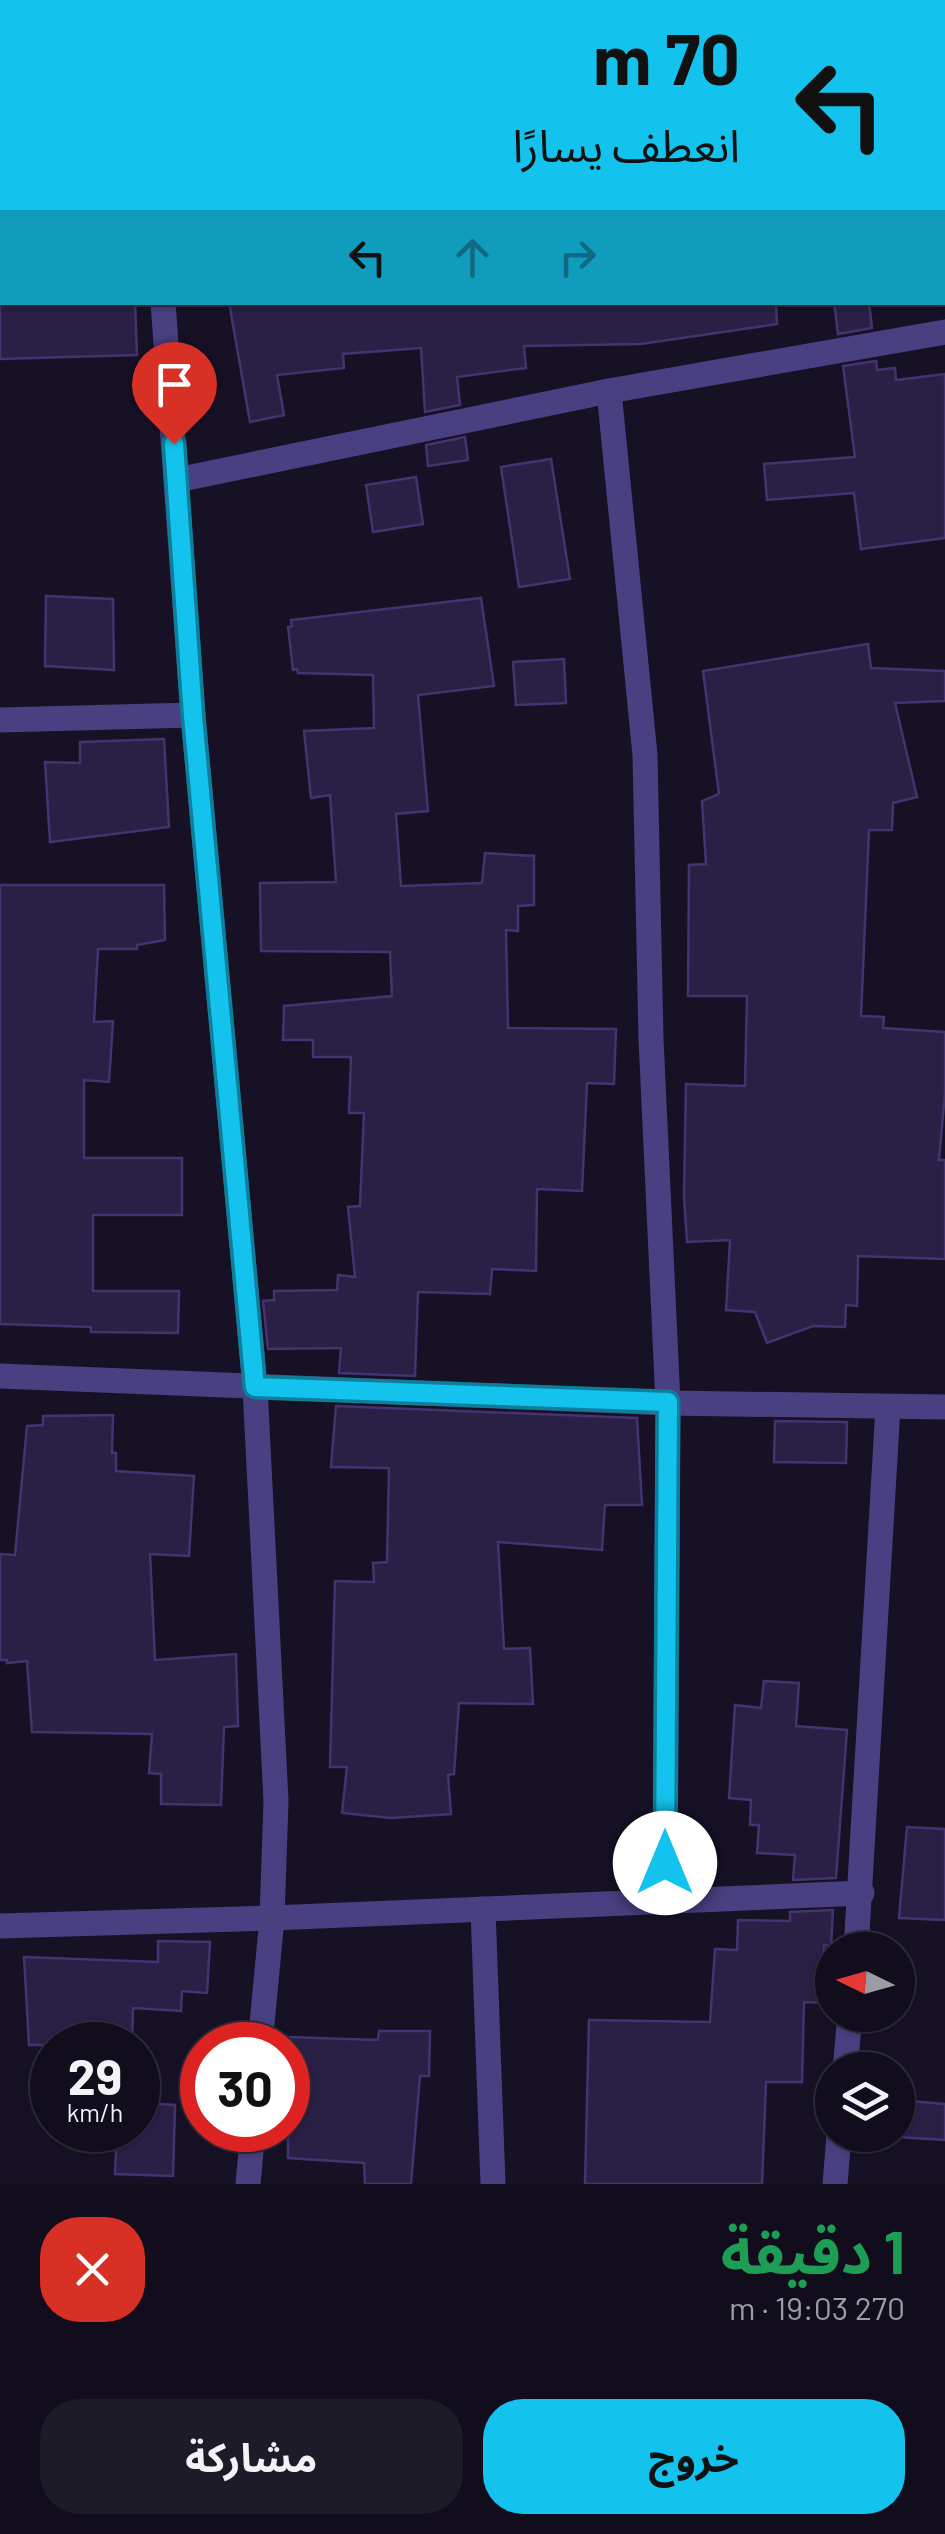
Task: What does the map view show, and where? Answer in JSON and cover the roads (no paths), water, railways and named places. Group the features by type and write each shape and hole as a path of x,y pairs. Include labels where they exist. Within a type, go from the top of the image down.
{"street":[{"path":"163,305 193,716 255,1387 276,1801 272,1918 262,2022"},
{"path":"177,480 609,392 945,332"},
{"path":"609,392 645,755 651,1038 668,1402 665,1901"},
{"path":"0,720 193,716"},
{"path":"0,1376 668,1402 945,1407"},
{"path":"858,1932 888,1407"},
{"path":"0,1926 862,1893"},
{"path":"483,1909 493,2184"},
{"path":"248,2184 251,2152"},
{"path":"835,2184 838,2152"}]}
